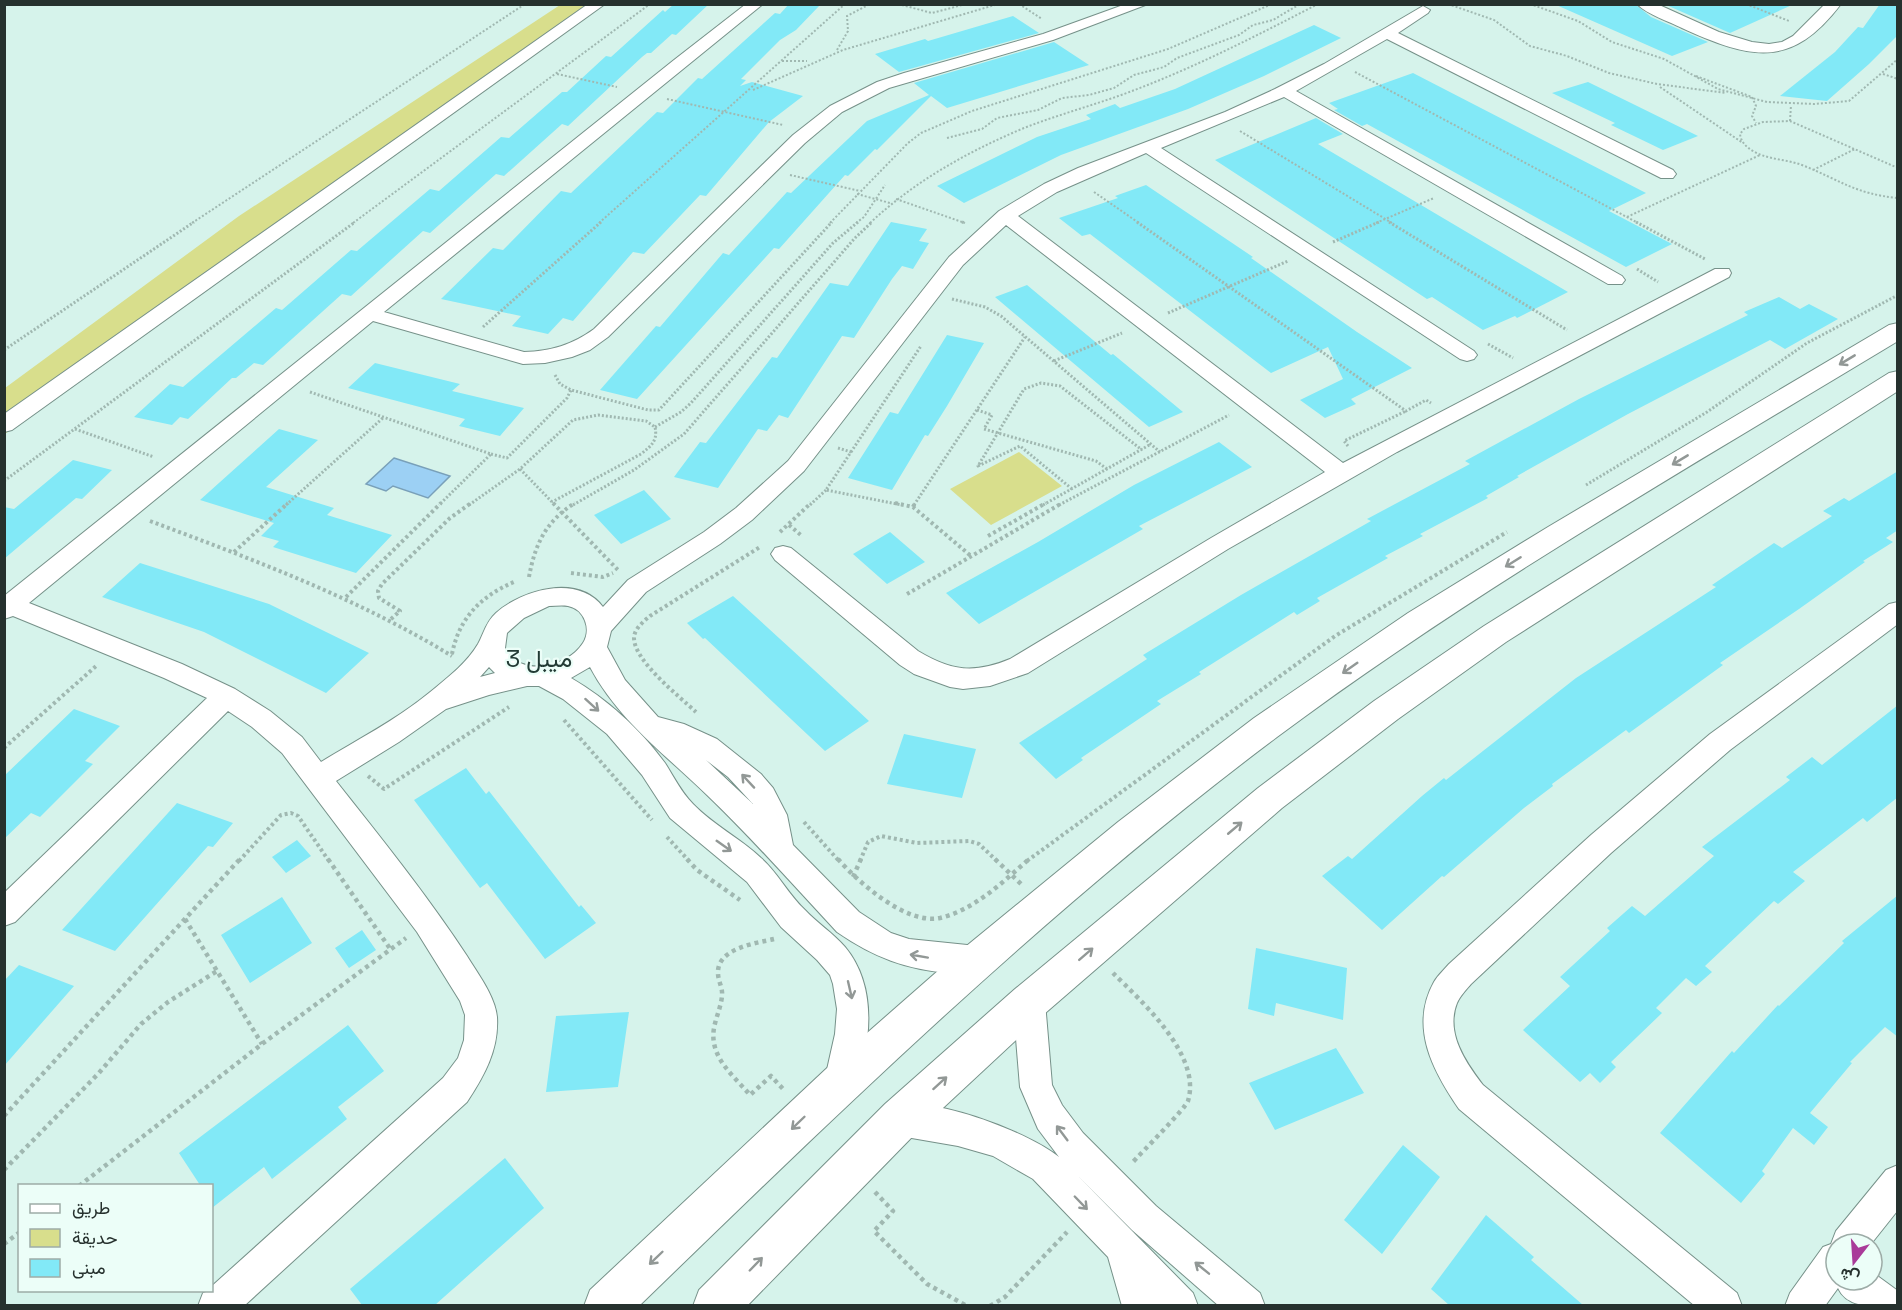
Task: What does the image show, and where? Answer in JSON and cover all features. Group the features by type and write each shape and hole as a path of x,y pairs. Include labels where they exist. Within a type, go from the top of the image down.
{"street":[{"path":"4,425 598,4"},
{"path":"7,608 656,82 756,4"},
{"path":"369,314 523,358 546,358 568,353 587,344 601,333 792,147 836,109 883,85 1048,37 1141,4"},
{"path":"1644,4 1726,39 1756,47 1784,46 1809,29 1834,4"},
{"path":"430,707 468,691 572,666 587,656 623,599 652,574 712,538 772,490 816,442 971,244 1005,215 1071,176 1229,116 1284,92 1388,34 1423,10"},
{"path":"1388,34 1667,174"},
{"path":"1284,92 1616,280"},
{"path":"1148,147 1467,355"},
{"path":"1005,215 1341,473"},
{"path":"775,544 927,671 950,678 975,680 999,675 1019,666 1206,551 1341,473 1447,415 1722,273"},
{"path":"606,1305 840,1083 977,960 1130,833 1266,727 1419,621 1568,528 1898,330"},
{"path":"715,1305 900,1119 1029,1002 1270,798 1386,710 1569,587 1898,379"},
{"path":"319,777 430,707 471,671 492,644 496,631 504,619 516,609 532,601 549,597 577,599 652,574"},
{"path":"577,599 591,608 597,616 597,637 602,666 613,685 848,922 870,939 907,954 977,960"},
{"path":"7,608 117,647 226,696 261,719 292,745 319,777 428,922 474,994 481,1015 480,1040 472,1066 455,1090 433,1113 216,1305"},
{"path":"1724,1305 1471,1097 1451,1071 1440,1043 1438,1016 1445,992 1461,974 1601,844 1720,742 1898,611"},
{"path":"492,644 498,661 506,668 580,694 595,707 652,766 680,809 757,873 795,921 827,947 840,964 849,984 853,1006 852,1028 840,1083"},
{"path":"4,913 226,696"},
{"path":"1029,1002 1036,1087 1050,1118 1071,1145 1144,1218 1247,1305"},
{"path":"900,1119 966,1130 995,1138 1021,1150 1046,1167 1180,1305"},
{"path":"1863,1232 1898,1182"},
{"path":"1124,1248 1130,1277 1140,1305"},
{"path":"1803,1305 1824,1282"},
{"path":"1873,1292 1887,1305"}],"path":[{"path":"4,350 328,132 525,4"},
{"path":"4,481 650,4"},
{"path":"465,343 845,4"},
{"path":"836,51 850,29 847,16 870,4"},
{"path":"898,4 932,13 966,4"},
{"path":"747,93 809,61 836,51 998,4"},
{"path":"546,358 560,384 571,390 648,410 659,410 858,193 908,143 937,125 992,105 1148,56 1206,34 1272,4"},
{"path":"947,138 982,129 997,118 1038,110 1062,98 1089,95 1114,88 1134,75 1164,67 1177,58 1196,53 1220,40 1239,34 1253,25 1273,20 1300,4"},
{"path":"529,577 532,553 538,538 560,512 653,459 684,434 855,238 896,199 949,164 990,143 1186,71 1244,45 1318,4"},
{"path":"1448,4 1494,20 1530,46 1567,56 1609,73 1657,84 1791,105 1849,101 1898,59"},
{"path":"1530,4 1578,21 1612,42 1664,59 1689,74 1732,94"},
{"path":"1746,4 1809,29"},
{"path":"781,61 809,61"},
{"path":"1338,63 1707,260 1698,265"},
{"path":"556,74 626,89 640,78 672,85 659,97 790,127 803,118 820,121"},
{"path":"1689,74 1744,93 1755,100 1756,106 1752,116 1756,123"},
{"path":"1882,74 1898,79"},
{"path":"1657,84 1760,155 1812,170 1870,195 1898,198"},
{"path":"1790,121 1791,105"},
{"path":"1229,116 1244,124 1234,128 1567,330"},
{"path":"1743,143 1741,138 1744,129 1756,123 1770,120 1790,121 1898,168"},
{"path":"792,147 809,151 788,175 891,203"},
{"path":"1812,170 1855,149"},
{"path":"1627,217 1760,155"},
{"path":"1071,176 1406,411 1426,400 1447,415"},
{"path":"655,427 681,412 691,403 833,243 864,217 885,184"},
{"path":"1054,361 1441,195"},
{"path":"896,199 965,223 991,205 1005,215"},
{"path":"1616,280 1635,269 1662,284"},
{"path":"952,299 959,290"},
{"path":"931,294 994,311 1160,452"},
{"path":"1576,491 1707,412 1808,343 1898,295"},
{"path":"1558,335 1583,322 1604,334"},
{"path":"701,718 645,662 635,646 634,636 640,624 738,563 775,544 826,490 927,337"},
{"path":"913,507 1025,337"},
{"path":"1467,355 1488,344 1513,358 1522,354"},
{"path":"1072,489 1020,446 978,466 1024,389 1045,382 1060,386 1142,450"},
{"path":"270,395 291,402 305,390 507,458 567,398 571,390"},
{"path":"907,594 1059,505 1230,414 1221,407"},
{"path":"977,410 992,414 984,429 1096,461 1107,469"},
{"path":"391,618 400,611 379,598 378,591 382,584 450,518 520,469 565,427 585,416 598,415 646,421 655,427 657,435 653,444 641,454 552,502"},
{"path":"234,552 384,417"},
{"path":"75,429 160,460"},
{"path":"816,442 851,452"},
{"path":"988,536 1151,444"},
{"path":"346,597 491,454"},
{"path":"520,469 618,570"},
{"path":"826,490 913,507 971,556"},
{"path":"147,495 166,502 146,520 346,597 391,618 452,655 471,671"},
{"path":"798,816 866,889 885,903 908,913 937,919 966,906 1002,881 1038,851 1335,636 1516,527"},
{"path":"4,748 117,647"},
{"path":"346,760 384,789 503,709 513,706"},
{"path":"562,719 656,824"},
{"path":"4,1116 272,822 281,815 291,813 298,816 391,950"},
{"path":"664,833 698,870 734,893 747,908"},
{"path":"184,919 262,1044"},
{"path":"80,1184 262,1044 428,922"},
{"path":"768,931 783,946"},
{"path":"4,1170 98,1074 141,1024 168,1002 217,971"},
{"path":"4,1244 18,1234"}],"green space":[{"path":"560,5 599,5 279,224 5,434 5,388 239,216"},
{"path":"1019,452 1062,486 991,525 950,489"}],"water":[{"path":"394,458 450,476 428,498 393,486 386,491 366,484"}],"building":[{"path":"674,4 709,4 676,35 672,34 651,53 642,57 568,126 562,124 504,176 496,174 430,233 423,231 351,296 342,294 263,365 254,363 236,378 232,378 188,419 180,417 172,425 134,417 170,384 183,387 276,308 282,310 351,250 357,251 430,189 439,191 501,137 509,138 562,92 567,92 606,56 611,57 663,10 665,12"},
{"path":"789,4 821,4 796,30 780,40 741,79 746,80 740,86 752,82 803,96 769,122 706,196 700,195 644,254 633,252 573,321 563,318 548,334 512,326 521,316 441,299 493,248 503,250 561,191 571,193 657,112 663,113 698,78 702,79 775,13 780,14"},
{"path":"1554,4 1635,4 1651,17 1708,42 1672,56"},
{"path":"1664,4 1792,4 1792,5 1730,33"},
{"path":"1880,4 1898,4 1898,35 1869,64 1827,101 1780,96 1835,52 1858,27 1863,28"},
{"path":"1013,16 1039,33 899,72 875,54 925,39 928,41"},
{"path":"1314,25 1341,38 1264,76 1188,109 1061,155 964,203 937,186 1037,137 1091,119 1086,115 1115,104 1120,108 1175,89"},
{"path":"1054,42 1089,65 947,108 931,96 877,150 875,149 848,176 845,175 779,249 774,248 637,399 600,390 656,326 660,327 723,253 729,255 787,192 791,193 867,121 929,95 914,83"},
{"path":"1413,73 1646,193 1609,211 1672,244 1626,267 1367,124 1362,126 1334,110 1338,109 1329,103"},
{"path":"1588,82 1698,136 1663,150 1611,125 1615,123 1552,93"},
{"path":"1316,118 1343,134 1318,144 1568,292 1517,318 1515,316 1483,330 1432,297 1427,299 1215,160"},
{"path":"1146,185 1412,368 1351,399 1356,404 1325,418 1300,400 1343,379 1328,347 1271,373 1090,234 1082,236 1059,218 1118,198 1115,196"},
{"path":"891,222 927,229 919,241 929,243 913,269 902,266 854,338 842,336 788,418 779,415 767,431 758,429 718,488 674,477 700,442 706,443 772,357 777,358 830,283 848,286"},
{"path":"1027,285 1183,412 1149,427 995,297"},
{"path":"1779,297 1800,309 1809,304 1838,319 1785,349 1770,340 1628,414 1517,476 1519,477 1486,496 1488,498 1420,534 1423,536 1385,556 1388,558 1317,598 1320,601 1297,615 1294,612 1199,672 1201,674 1157,701 1161,704 1081,758 1083,760 1056,779 1019,743 1147,659 1143,655 1241,595 1371,521 1367,519 1470,464 1465,461 1579,399 1748,315 1744,312"},
{"path":"947,335 984,343 947,406 928,436 925,435 892,490 848,478 890,412 898,414"},
{"path":"375,363 460,384 452,391 524,408 500,436 459,426 465,419 348,388"},
{"path":"279,429 318,440 266,487 334,508 327,515 392,535 356,573 273,547 279,541 261,536 274,523 200,500"},
{"path":"1219,442 1252,467 1139,526 1143,529 979,624 946,593 1134,485"},
{"path":"73,460 112,470 82,499 76,498 4,559 4,507 14,509"},
{"path":"1898,471 1898,530 1886,538 1893,542 1720,663 1723,665 1629,733 1626,730 1552,784 1553,786 1444,877 1442,876 1382,930 1322,876 1348,856 1352,859 1444,778 1446,780 1576,678 1716,587 1712,585 1774,543 1782,548 1832,516 1823,511 1844,498 1849,501"},
{"path":"644,490 671,519 621,544 594,515"},
{"path":"890,532 925,562 887,584 853,554"},
{"path":"140,563 269,604 369,653 326,693 204,632 102,597"},
{"path":"733,596 869,721 825,751 687,623"},
{"path":"1898,705 1898,797 1867,822 1863,818 1793,872 1805,881 1778,904 1774,901 1705,966 1712,972 1696,986 1686,978 1656,1008 1662,1013 1611,1062 1616,1067 1600,1083 1590,1073 1580,1082 1523,1030 1570,986 1560,977 1610,931 1607,928 1632,906 1645,916 1714,856 1702,847 1790,780 1786,777 1812,757 1822,765"},
{"path":"74,709 120,726 85,761 93,764 40,817 31,813 4,839 4,776"},
{"path":"904,734 976,749 962,798 887,784"},
{"path":"466,768 486,794 489,791 579,907 581,905 596,923 545,959 487,883 480,888 414,800"},
{"path":"177,803 233,823 213,847 208,846 115,951 62,930"},
{"path":"297,840 311,856 286,873 272,857"},
{"path":"1898,895 1898,1037 1885,1027 1850,1062 1852,1063 1810,1113 1828,1127 1814,1145 1793,1128 1762,1171 1765,1174 1741,1203 1660,1133 1732,1051 1734,1053 1778,1005 1844,943 1842,941"},
{"path":"282,897 312,943 250,983 221,935"},
{"path":"362,930 376,950 349,968 335,948"},
{"path":"1256,948 1347,968 1343,1020 1276,1003 1274,1016 1248,1009"},
{"path":"19,965 74,986 4,1066 4,981"},
{"path":"629,1012 618,1087 546,1092 556,1016"},
{"path":"348,1025 384,1071 338,1107 347,1119 272,1179 264,1167 213,1207 213,1184 199,1184 179,1153"},
{"path":"1336,1048 1364,1093 1275,1130 1249,1083"},
{"path":"1403,1145 1440,1177 1382,1254 1344,1220"},
{"path":"505,1158 544,1208 435,1305 362,1305 350,1289"},
{"path":"1486,1215 1534,1257 1531,1260 1583,1305 1449,1305 1431,1289"}],"district":[{"name":"ميبل 3","path":"539,658"}]}
